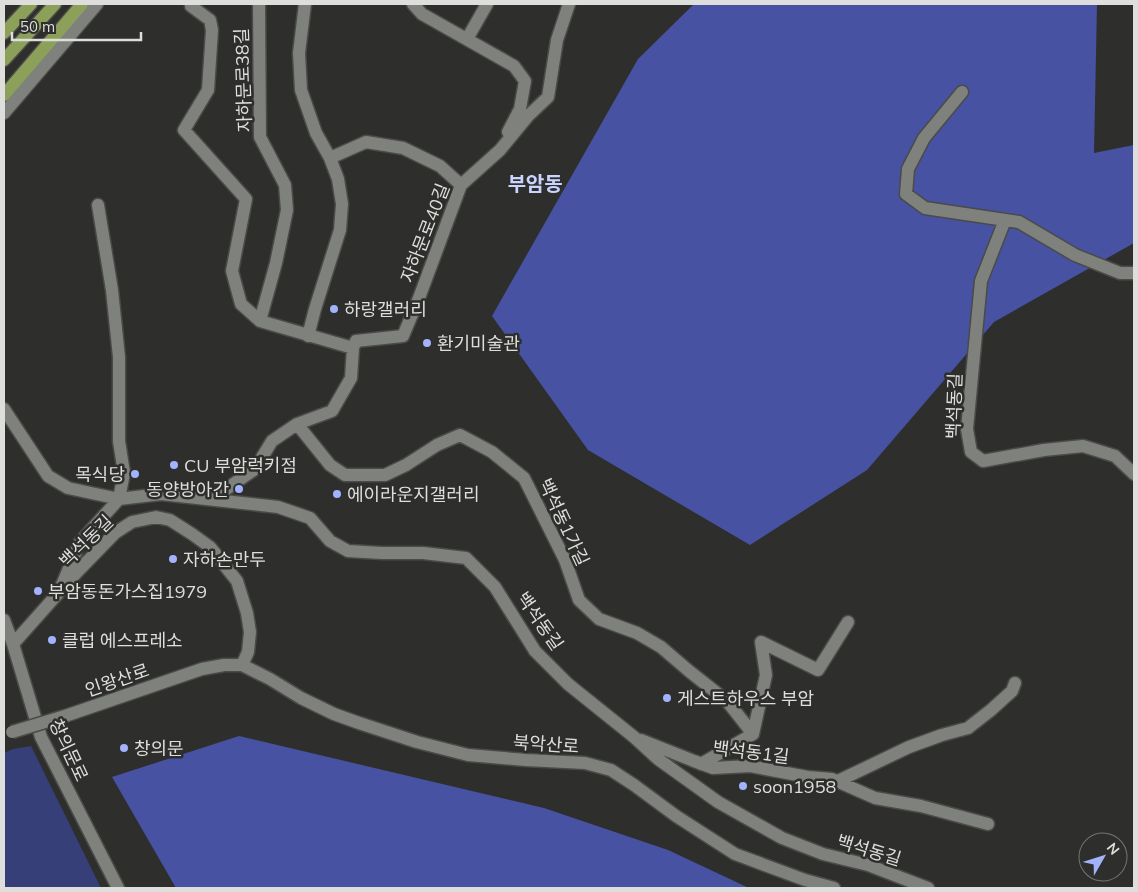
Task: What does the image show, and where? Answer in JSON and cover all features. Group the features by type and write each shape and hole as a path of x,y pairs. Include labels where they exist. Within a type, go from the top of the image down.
{"main road":[{"path":"4,33 31,4"},
{"path":"4,60 55,4"},
{"path":"4,95 82,4"}],"street":[{"path":"4,113 97,4"},
{"path":"190,4 210,20 212,30 208,90 184,130 246,199 232,271 241,304 260,322 353,348 351,378 332,411 296,424 272,441 255,469 212,499"},
{"name":"자하문로38길","path":"259,4 260,137 284,185 287,210 276,263 260,322"},
{"path":"305,4 299,53 301,90 316,133 330,158 338,179 342,204 340,230 308,336"},
{"name":"자하문로40길","path":"413,4 422,14 514,66 525,80 520,109 500,150"},
{"path":"468,39 487,4"},
{"name":"자하문로40길","path":"353,348 356,341 403,336 419,298 460,185 500,150 528,116 548,97 557,40 569,4"},
{"path":"962,92 924,138 908,169 906,194 925,208 1019,222 1075,255 1120,273 1134,273"},
{"path":"330,158 366,142 403,148 440,166 460,185"},
{"name":"백석동길","path":"59,592 80,542 119,499 124,473 119,441 119,357 112,290 98,205"},
{"name":"백석동길","path":"1005,220 981,281 967,429 971,452 983,461 1044,450 1083,446 1115,456 1134,474"},
{"path":"4,409 48,476 68,488 119,499"},
{"name":"백석동1가길","path":"296,424 330,465 344,474 385,475 406,465 437,444 460,435 492,452 524,478 565,560 578,600 599,619 637,632 661,647 727,701 753,734"},
{"name":"백석동길","path":"119,499 161,494 278,507 310,518 330,541 348,550 382,553 423,553 466,558 495,587 535,651 568,684 634,737 658,759 718,802 782,838 823,854 868,865 928,888"},
{"name":"백석동길","path":"13,644 115,533 132,522 156,517 170,520 210,547 237,581 247,613 250,632 248,652 242,665"},
{"name":"창의문로","path":"4,620 41,737 118,888"},
{"path":"701,764 753,734 766,675 762,642 818,670 848,622"},
{"name":"인왕산로","path":"8,733 65,716 202,669 224,664 242,665"},
{"name":"북악산로","path":"242,665 334,714 416,742 468,755 585,763 611,770 676,816 736,854 805,880 834,888"},
{"path":"838,781 909,747 968,728 1005,698 1012,691 1015,683"},
{"name":"백석동1길","path":"634,737 714,768 750,766 808,777 832,778 875,798 921,806 988,824"}],"shaded area":[{"path":"694,4 1097,4 1094,153 1134,145 1134,243 994,322 867,470 750,545 588,450 492,316 638,59"},
{"path":"239,736 544,808 668,850 749,888 176,888 112,777"},
{"path":"31,746 101,888 4,888 4,753 13,749"}],"place":[{"name":"하랑갤러리","path":"334,309"},
{"name":"환기미술관","path":"427,343"},
{"name":"CU 부암럭키점","path":"174,465"},
{"name":"목식당","path":"135,474"},
{"name":"동양방아간","path":"239,489"},
{"name":"에이라운지갤러리","path":"337,494"},
{"name":"자하손만두","path":"173,559"},
{"name":"부암동돈가스집1979","path":"38,591"},
{"name":"클럽 에스프레소","path":"52,640"},
{"name":"게스트하우스 부암","path":"667,698"},
{"name":"창의문","path":"124,748"},
{"name":"soon1958","path":"743,786"}],"district":[{"name":"부암동","path":"535,183"}]}
